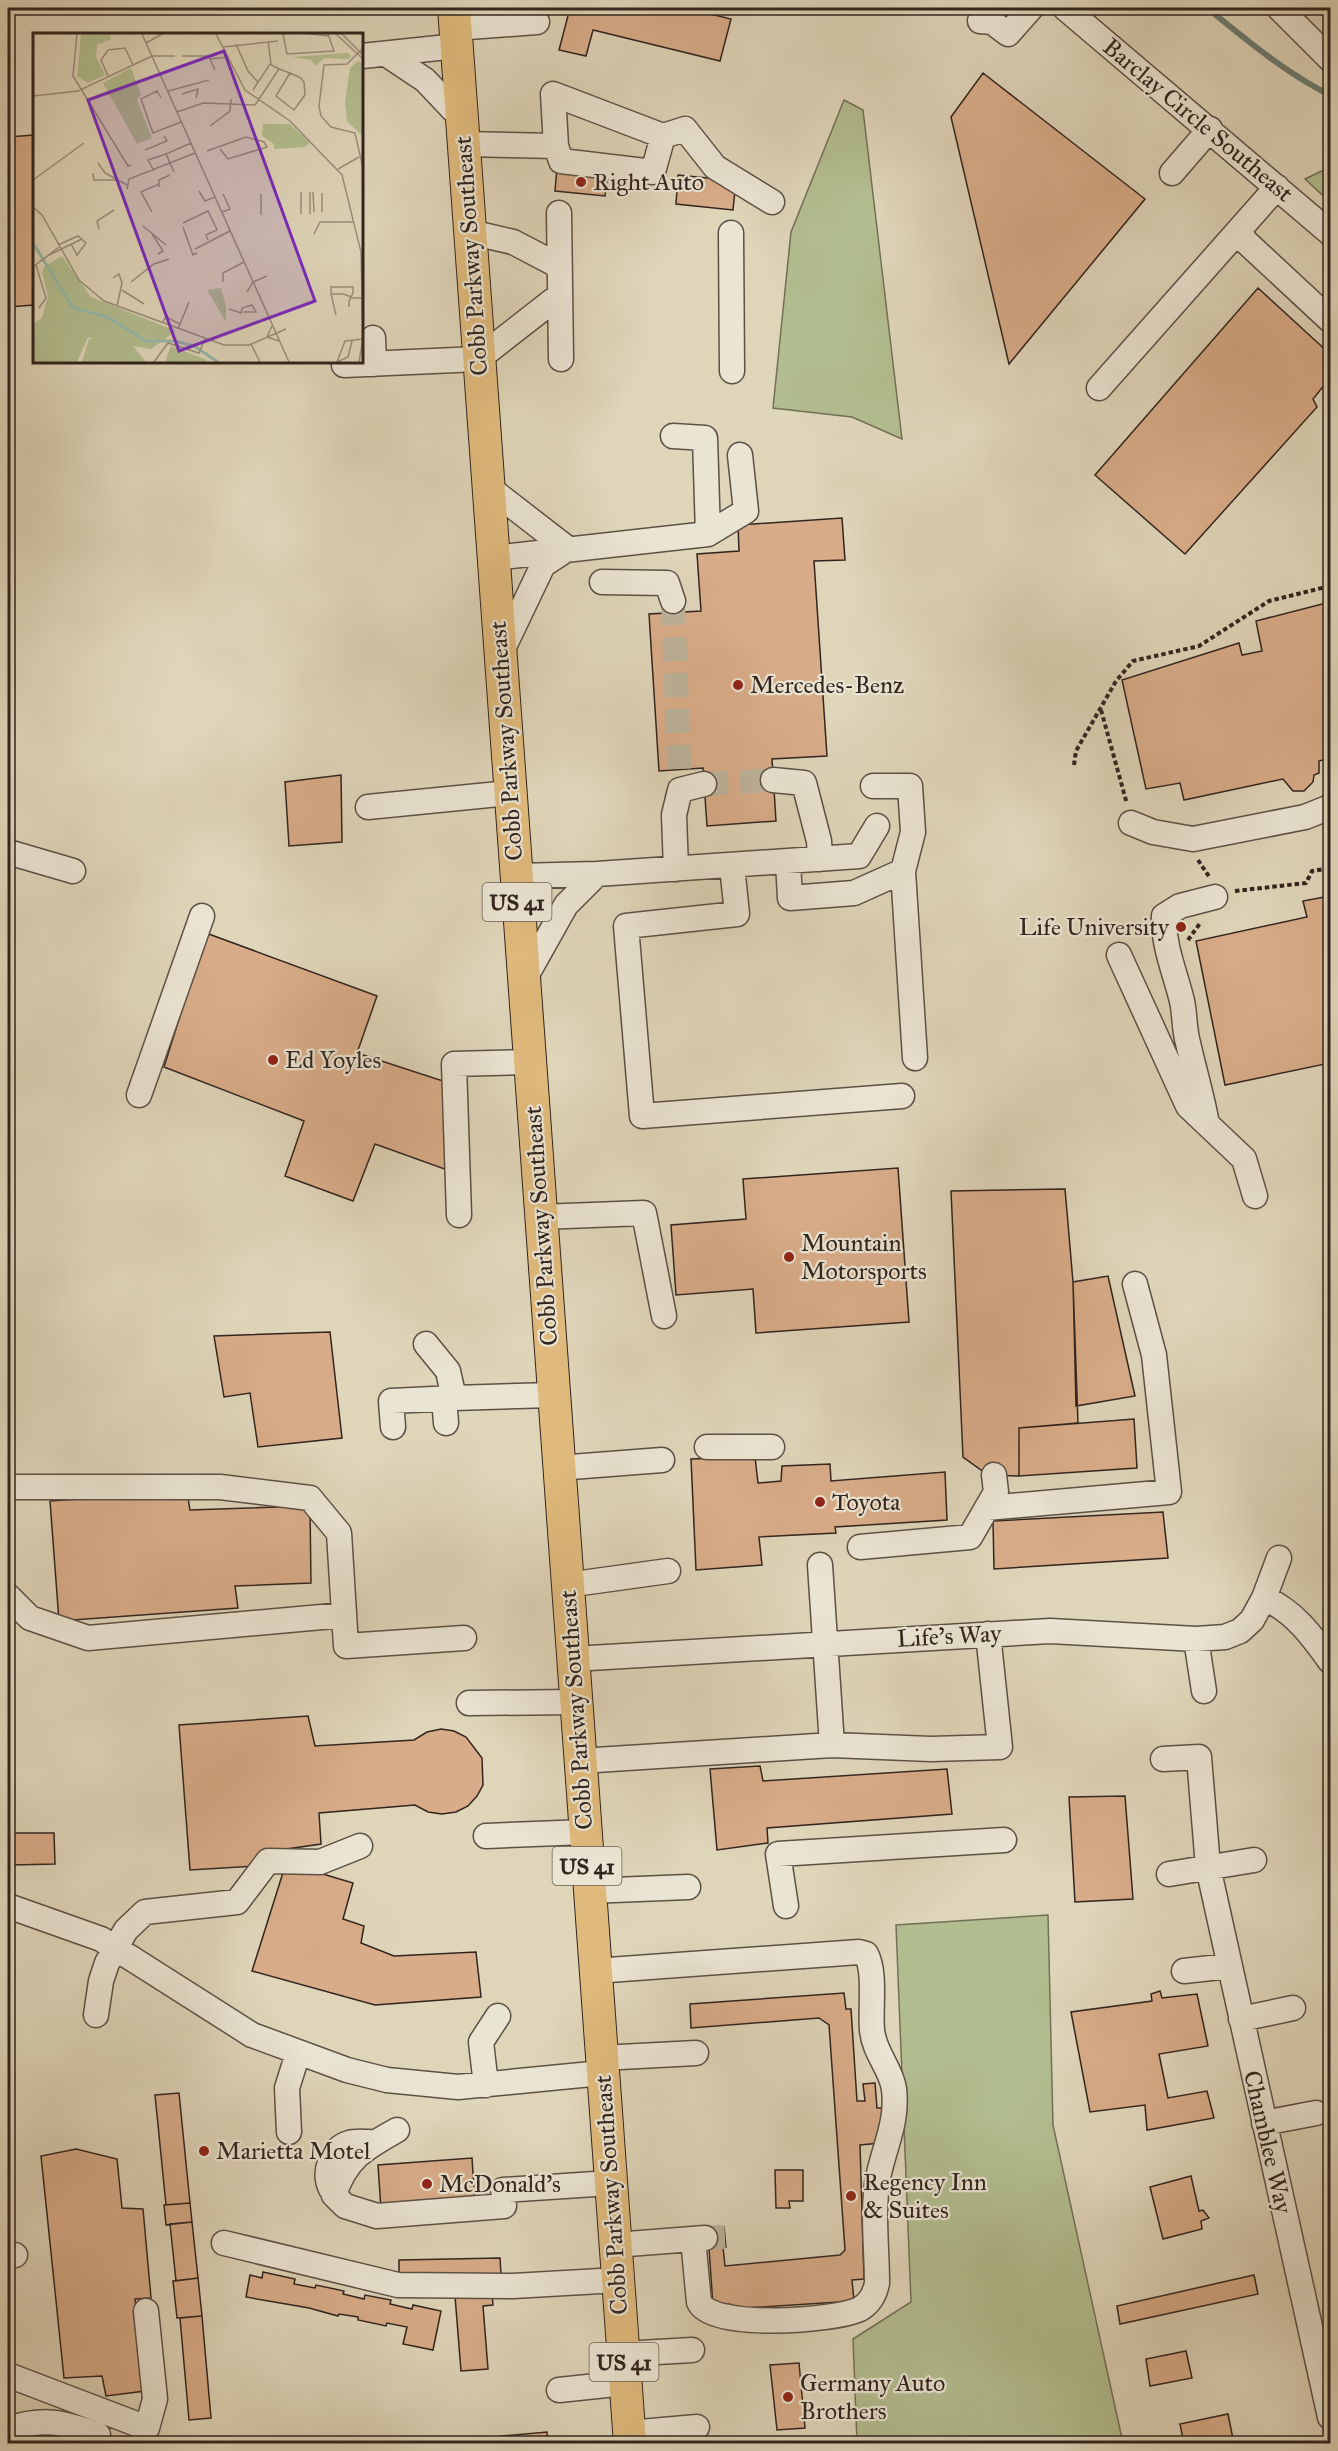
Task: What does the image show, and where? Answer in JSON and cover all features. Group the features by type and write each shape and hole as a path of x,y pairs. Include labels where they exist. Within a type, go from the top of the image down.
{"main road":[{"name":"Cobb Parkway Southeast","path":"455,27 629,2438"}],"street":[{"path":"980,21 992,22 1008,34 1031,8"},
{"path":"1279,8 1330,59"},
{"name":"Barclay Circle Southeast","path":"1074,10 1330,233"},
{"path":"363,56 386,54 455,27 537,22"},
{"path":"386,54 397,59 425,80 463,131 556,146"},
{"path":"663,136 653,172 561,161 556,146 553,94 663,136 685,129 715,166 772,202"},
{"path":"1172,173 1210,129"},
{"path":"1099,387 1277,187"},
{"path":"559,213 561,359"},
{"path":"1239,230 1245,241 1330,320"},
{"path":"470,232 513,242 559,266"},
{"path":"732,233 732,371"},
{"path":"344,365 478,359 560,295"},
{"path":"373,338 374,364"},
{"path":"673,436 705,438 708,534"},
{"path":"492,558 708,534 746,511 740,455"},
{"path":"488,487 568,549"},
{"path":"500,655 543,565 568,549"},
{"path":"602,582 667,583 673,601"},
{"path":"773,780 804,783 819,841 820,859"},
{"path":"676,869 674,815 680,790 704,784"},
{"path":"873,786 910,786 913,832 903,871 915,1058"},
{"path":"369,807 509,793"},
{"path":"1131,823 1153,831 1193,839 1296,819 1330,807"},
{"path":"516,876 597,874 859,856 877,826"},
{"path":"8,852 73,871"},
{"path":"788,862 790,898 854,892 903,871"},
{"path":"732,866 737,914 626,926 642,1116 902,1096"},
{"path":"523,982 566,905 597,874"},
{"path":"1207,1124 1199,1077 1187,1042 1182,1001 1172,971 1164,931 1164,916 1180,906 1220,892"},
{"path":"139,1095 202,916"},
{"path":"1119,954 1188,1106 1244,1159 1255,1196"},
{"path":"459,1215 454,1064 529,1062"},
{"path":"540,1217 644,1213 664,1316"},
{"path":"987,1508 1169,1492 1154,1355 1136,1284"},
{"path":"426,1344 448,1371 449,1398 446,1423"},
{"path":"393,1426 391,1401 553,1395"},
{"path":"707,1447 772,1447"},
{"path":"558,1468 662,1460"},
{"path":"860,1546 970,1537 996,1492 994,1475"},
{"path":"8,1487 220,1487 310,1498 339,1533 346,1646 464,1638"},
{"name":"Life's Way","path":"573,1659 1050,1631 1196,1640 1225,1637 1240,1631 1252,1620 1264,1598 1279,1558"},
{"path":"820,1565 832,1745"},
{"path":"567,1585 668,1571"},
{"path":"8,1596 30,1618 88,1638 344,1615"},
{"path":"1264,1598 1287,1611 1330,1661"},
{"path":"580,1761 832,1745 931,1749 1000,1747 988,1634"},
{"path":"1196,1640 1204,1691"},
{"path":"469,1704 576,1702"},
{"name":"Chamblee Way","path":"1163,1759 1198,1757 1208,1867 1330,2417"},
{"path":"486,1836 585,1832"},
{"path":"786,1906 778,1854 1004,1840"},
{"path":"96,2015 101,1981 114,1947 145,1912 237,1902 268,1862 320,1862 360,1846"},
{"path":"1169,1874 1254,1860"},
{"path":"589,1891 688,1887"},
{"path":"8,1906 91,1935 114,1947 252,2035 298,2054 387,2080 438,2086 486,2085 601,2065 696,2053"},
{"path":"595,1971 838,1952 866,1954 872,1964 870,1991 873,2043 892,2079 894,2100 893,2130 882,2160 877,2189 877,2283 875,2294 859,2309 827,2318 745,2319 710,2313 702,2308 699,2302 699,2239 615,2245"},
{"path":"1184,1971 1229,1966"},
{"path":"1241,2019 1293,2008"},
{"path":"486,2085 482,2042 498,2016"},
{"path":"289,2132 287,2088 298,2054"},
{"path":"1264,2123 1316,2112"},
{"path":"387,2135 359,2151 340,2176 334,2195 345,2206 377,2216 610,2183"},
{"path":"224,2243 398,2285 513,2286 618,2280"},
{"path":"8,2375 147,2428 155,2399 146,2311"},
{"path":"559,2390 692,2350"},
{"path":"8,2429 30,2422 52,2422 99,2435"},
{"path":"629,2438 697,2427"}],"path":[{"path":"1074,765 1076,751 1116,681 1133,661 1199,646 1269,602 1330,586"},
{"path":"1100,709 1131,823"},
{"path":"1193,839 1197,859 1220,892 1306,883 1312,871 1330,868"}],"green space":[{"path":"844,100 863,110 902,439 852,417 773,408 791,232"},
{"path":"1330,167 1330,202 1305,179"},
{"path":"1048,1915 1053,2125 1123,2443 857,2443 853,2339 911,2302 896,1925"}],"building":[{"path":"570,8 686,8 731,19 720,61 593,30 586,56 559,50"},
{"path":"983,73 1145,199 1009,364 951,117"},
{"path":"33,135 33,305 8,307 8,137"},
{"name":"Right Auto","path":"557,167 608,173 605,196 555,191"},
{"path":"678,175 736,181 733,210 676,204"},
{"path":"1258,288 1330,354 1330,378 1313,399 1317,407 1185,554 1095,475"},
{"name":"Mercedes-Benz","path":"842,518 845,560 814,561 827,756 772,759 776,821 707,826 703,768 659,771 649,614 701,611 697,554 739,551 738,525"},
{"path":"1330,602 1330,758 1319,761 1319,773 1314,775 1313,782 1304,791 1293,791 1283,779 1184,800 1180,783 1146,789 1122,680 1239,643 1242,655 1262,651 1256,621"},
{"path":"341,775 342,842 289,846 285,782"},
{"path":"1330,896 1330,1063 1225,1085 1196,941 1307,917 1303,901"},
{"name":"Ed Yoyles","path":"206,933 377,996 357,1053 443,1081 450,1171 375,1144 353,1201 285,1176 304,1121 164,1067"},
{"name":"Mountain Motorsports","path":"898,1168 909,1322 756,1333 753,1289 676,1295 671,1225 746,1219 743,1179"},
{"path":"1065,1189 1073,1282 1078,1423 1019,1428 1019,1476 988,1475 963,1457 951,1191"},
{"path":"1108,1276 1135,1396 1076,1406 1073,1282"},
{"path":"330,1332 342,1438 258,1447 250,1393 224,1397 214,1336"},
{"path":"1134,1419 1137,1468 1019,1476 1019,1428"},
{"name":"Toyota","path":"755,1457 758,1483 781,1481 782,1466 830,1464 831,1481 945,1472 947,1520 835,1527 836,1533 759,1537 762,1565 696,1570 691,1459"},
{"path":"187,1492 190,1510 310,1506 311,1583 235,1586 238,1608 59,1621 50,1501"},
{"path":"1163,1512 1168,1558 994,1569 993,1521"},
{"path":"308,1716 315,1746 414,1740 427,1732 441,1729 454,1731 466,1737 482,1758 483,1785 468,1806 456,1812 442,1814 428,1812 415,1805 319,1813 321,1844 259,1853 258,1866 190,1870 179,1725"},
{"path":"760,1766 763,1781 947,1769 952,1814 767,1828 768,1843 717,1850 710,1769"},
{"path":"1125,1796 1133,1899 1075,1902 1069,1797"},
{"path":"10,1833 54,1833 55,1864 11,1865"},
{"path":"286,1863 353,1883 343,1919 364,1926 361,1943 394,1956 476,1952 481,1997 375,2005 252,1971"},
{"path":"1160,1991 1162,1998 1197,1994 1208,2046 1159,2054 1168,2098 1207,2091 1214,2118 1147,2130 1145,2105 1090,2112 1071,2012 1152,2001 1151,1994"},
{"name":"Regency Inn & Suites","path":"844,1993 846,2009 851,2009 857,2101 865,2101 863,2084 875,2083 877,2108 885,2108 881,2143 860,2145 864,2279 852,2280 854,2301 731,2309 730,2304 713,2306 709,2248 723,2247 725,2266 840,2255 845,2250 829,2025 819,2018 691,2028 690,2004"},
{"path":"179,2093 190,2203 166,2205 155,2095"},
{"path":"76,2149 117,2159 122,2208 143,2209 151,2298 135,2299 145,2391 106,2396 102,2376 64,2378 41,2156"},
{"name":"McDonald's","path":"472,2158 475,2204 381,2209 378,2165"},
{"name":"Regency Inn & Suites","path":"775,2170 803,2170 803,2201 789,2201 790,2208 776,2208"},
{"path":"1191,2176 1199,2211 1203,2210 1209,2218 1201,2221 1202,2229 1163,2239 1150,2187"},
{"path":"190,2203 192,2222 166,2225 164,2205"},
{"path":"192,2222 198,2278 176,2281 170,2224"},
{"path":"724,2227 726,2247 706,2249 705,2228"},
{"path":"500,2258 501,2275 399,2277 399,2260"},
{"path":"263,2272 295,2279 294,2284 315,2288 316,2285 344,2291 343,2294 364,2299 365,2295 391,2300 390,2304 412,2309 413,2305 441,2311 433,2350 403,2344 407,2327 387,2323 386,2326 358,2320 358,2317 339,2314 338,2316 309,2308 246,2297 250,2275 262,2278"},
{"path":"1254,2275 1258,2294 1120,2324 1117,2306"},
{"path":"198,2278 202,2316 177,2318 173,2281"},
{"path":"492,2293 493,2305 483,2306 488,2369 461,2371 455,2296"},
{"path":"202,2316 211,2418 189,2420 180,2318"},
{"path":"1186,2351 1192,2378 1150,2386 1146,2359"},
{"name":"Germany Auto Brothers","path":"799,2363 805,2428 777,2430 770,2365"},
{"path":"1228,2414 1234,2444 1184,2444 1180,2424"},
{"path":"547,2432 548,2444 502,2444 501,2436"},
{"path":"459,2440 460,2444 410,2443"}],"waterway":[{"path":"1207,8 1282,66 1330,95"}],"tunnel":[{"path":"673,601 680,790"},
{"path":"704,784 773,780"},
{"path":"705,2238 725,2237"}],"place":[{"name":"Right Auto","path":"581,182"},
{"name":"Mercedes-Benz","path":"738,685"},
{"name":"Life University","path":"1181,927"},
{"name":"Ed Yoyles","path":"273,1060"},
{"name":"Mountain Motorsports","path":"789,1257"},
{"name":"Toyota","path":"820,1502"},
{"name":"Marietta Motel","path":"204,2151"},
{"name":"McDonald's","path":"427,2184"},
{"name":"Regency Inn & Suites","path":"851,2196"},
{"name":"Germany Auto Brothers","path":"788,2397"}]}
